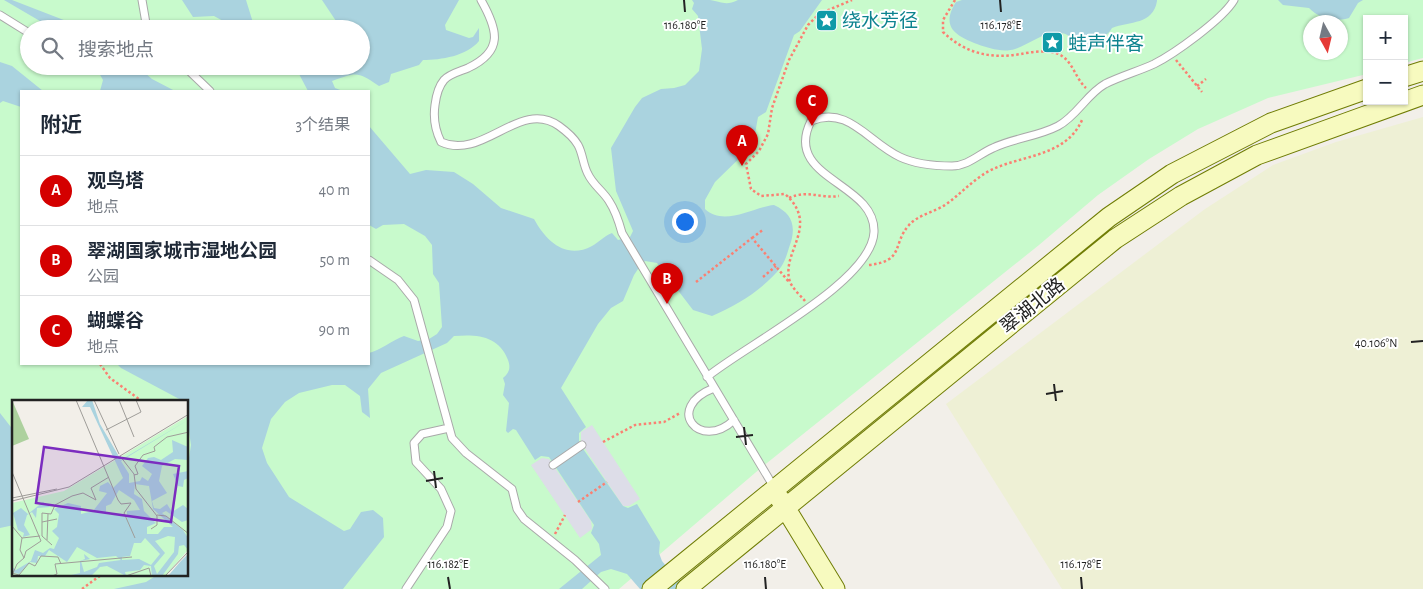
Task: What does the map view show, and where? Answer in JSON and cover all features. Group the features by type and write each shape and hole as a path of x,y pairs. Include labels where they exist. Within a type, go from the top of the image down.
{"street":[{"path":"1408,76 1423,71"},
{"name":"翠湖北路","path":"652,589 1117,211 1172,174 1271,123 1363,90"},
{"name":"翠湖北路","path":"686,589 990,339 1115,239 1181,196 1257,155 1423,96"},
{"path":"775,489 835,589"}],"lane":[{"path":"142,0 145,20"},
{"path":"481,0 493,22 495,40 491,51 485,58 445,79 439,87 434,109 434,125 441,142 459,147 473,144 523,121 539,118 547,119 564,131 578,145 593,184 609,200 622,233 775,489"},
{"path":"707,377 726,361 791,322 843,280 856,266 873,239 874,228 865,205 840,183 829,179 818,170 811,159 804,139 810,121 821,116 834,115 848,121 900,157 913,161 954,166 968,162 1004,143 1057,126 1107,83 1154,64 1171,54 1226,11 1234,0"},
{"path":"0,15 20,27"},
{"path":"193,75 209,90"},
{"path":"370,261 398,280 414,300 452,438 466,453 512,489 517,509 524,519 575,560 603,587"},
{"path":"714,388 692,401 689,419 694,426 708,432 721,430 734,420"},
{"path":"406,589 447,528 451,512 441,489 416,462 414,443 422,434 450,428"},
{"path":"553,465 582,445"}],"path":[{"path":"790,283 790,266 800,229 796,210 785,194 760,196 755,193 749,185 746,164 759,151 768,134 772,108 789,60 800,37 819,14 852,0"},
{"path":"955,0 943,20 943,32 951,40 974,53 991,56 1031,52 1056,53 1074,67 1082,84 1092,94"},
{"path":"1171,54 1202,92"},
{"path":"1197,86 1206,79"},
{"path":"856,266 875,264 891,259 911,223 947,204 990,170 1037,155 1062,142 1080,124 1087,101"},
{"path":"789,198 808,192 828,198 850,192"},
{"path":"696,282 764,229"},
{"path":"752,238 810,307"},
{"path":"763,277 776,266"},
{"path":"101,365 110,378 140,400"},
{"path":"603,442 635,425 664,422 689,410"},
{"path":"578,502 607,482"},
{"path":"552,541 565,515"},
{"path":"82,589 100,576"}],"green space":[{"path":"0,0 1423,0 1423,58 1408,62 1408,15 1363,15 1363,75 1268,98 1198,129 1149,159 1098,195 1039,245 762,467 619,589 0,589"},
{"path":"1423,117 1423,589 1062,589 946,404 1205,209 1273,165 1336,142"}],"shaded area":[{"path":"592,425 640,499 629,506 623,506 581,443 581,432"},
{"path":"542,458 549,459 591,521 592,529 580,538 531,465"}],"water":[{"path":"4,0 12,0 64,20 38,20"},
{"path":"182,0 246,0 252,20 221,20 214,16 193,17"},
{"path":"322,0 459,0 445,25 446,30 469,38 473,37 479,28 479,41 461,54 423,60 419,65 391,74 389,82 379,86 361,75 370,75 370,20 335,20"},
{"path":"692,0 710,0 727,3 738,0 822,0 800,31 794,35 766,112 758,117 753,145 715,182 705,200 705,209 721,216 730,216 774,205 785,212 791,220 793,230 786,258 781,267 750,296 712,316 693,310 657,263 645,261 634,275 623,301 611,308 598,324 561,388 586,427 579,433 579,443 623,506 628,508 637,504 660,542 659,553 662,561 685,589 640,589 627,574 611,569 601,572 582,589 559,589 601,555 599,544 591,533 594,525 549,457 541,456 535,460 516,430 513,429 508,433 506,431 509,403 503,395 505,384 503,378 508,372 509,365 504,352 487,338 463,335 454,336 447,343 381,373 368,389 370,418 362,412 360,396 345,385 332,385 299,393 285,402 271,419 262,448 267,463 289,497 344,531 350,529 361,512 373,510 383,518 384,537 343,589 114,589 146,582 155,576 189,576 189,458 191,445 189,400 181,400 118,365 370,365 370,353 404,336 418,341 429,339 437,334 442,327 439,283 433,274 432,245 425,236 404,224 383,225 376,229 370,226 370,127 410,174 426,170 454,172 473,184 501,208 534,219 551,241 565,249 583,250 612,233 618,240 630,237 633,231 616,191 611,148 642,98 661,89 685,85 699,71 702,49 698,16 692,9 694,3"},
{"path":"962,0 1157,1 1155,9 1146,18 1112,28 1104,37 1087,49 1079,46 1063,33 1052,33 1015,49 1001,50 977,44 963,38 953,29 950,24 951,11 956,2"},
{"path":"1278,0 1363,0 1358,3 1348,18 1348,15 1319,15 1309,8 1283,5"},
{"path":"0,62 12,66 20,72 20,75 23,75 42,90 20,90 20,107 3,101 0,103"},
{"path":"100,75 147,75 173,90 100,90 103,80"},
{"path":"300,75 352,75 332,81 335,88 340,90 307,90"},
{"path":"0,413 12,428 12,525 0,528"}],"place":[{"name":"绕水芳径","path":"826,20"},
{"name":"蛙声伴客","path":"1052,43"},
{"name":"蝴蝶谷","path":"812,126"},
{"name":"观鸟塔","path":"742,166"},
{"name":"翠湖国家城市湿地公园","path":"667,304"}]}
